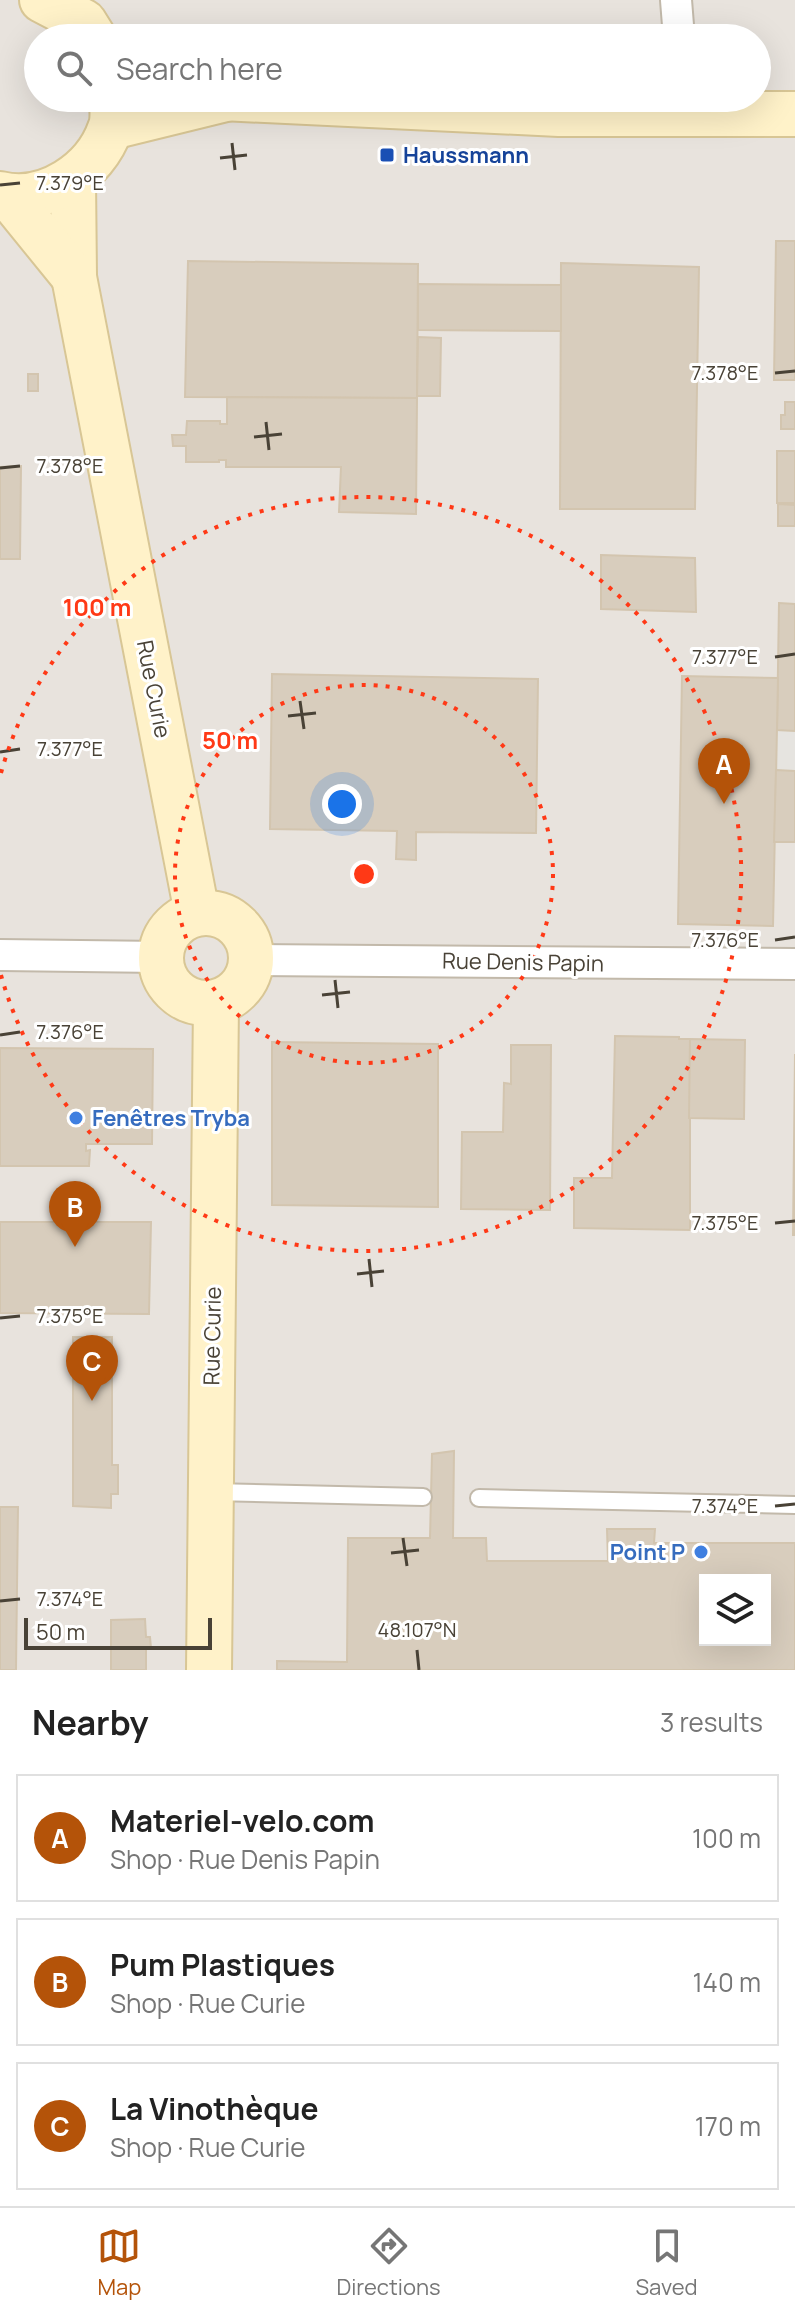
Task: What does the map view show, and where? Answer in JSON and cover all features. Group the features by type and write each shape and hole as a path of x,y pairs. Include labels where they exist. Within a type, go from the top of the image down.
{"main road":[{"path":"42,0 85,24"},
{"path":"5,196 43,193 73,179 97,156 112,112"},
{"path":"514,112 590,112"},
{"path":"767,112 795,114"},
{"name":"Rue Curie","path":"73,179 74,277 197,913"},
{"name":"Rue Curie","path":"5,196 74,277"},
{"path":"197,913 218,914 236,923 248,940 252,960 249,975 241,988 216,1003 200,1003 184,998 172,987 164,973 161,957 171,929 197,913"},
{"name":"Rue Curie","path":"209,1670 216,1003"}],"street":[{"path":"676,0 678,24"},
{"path":"0,955 161,957"},
{"name":"Rue Denis Papin","path":"252,960 795,964"}],"lane":[{"path":"211,1492 423,1497"},
{"path":"479,1498 795,1505"}],"shaded area":[{"path":"0,0 795,0 795,1670 0,1670"},
{"path":"777,730 795,731 795,771 776,770"}],"building":[{"path":"776,241 795,241 795,380 774,380"},
{"path":"188,261 418,264 417,398 185,397"},
{"path":"561,263 699,267 695,509 560,509"},
{"path":"418,284 561,285 561,331 418,330"},
{"path":"418,337 441,338 440,396 417,396"},
{"path":"28,374 38,374 38,391 28,391"},
{"path":"227,397 417,398 416,514 339,512 341,467 226,467 226,460 186,462 186,446 173,446 172,435 186,435 187,421 220,421 220,424 227,424"},
{"path":"785,402 795,402 795,429 781,429"},
{"path":"777,451 795,451 795,503 777,503"},
{"path":"21,466 20,559 0,559 0,467"},
{"path":"778,504 795,505 795,526 778,526"},
{"path":"601,555 695,558 696,612 601,609"},
{"path":"779,603 795,604 795,731 777,730"},
{"path":"272,674 538,679 536,833 416,832 416,860 396,859 397,831 270,829"},
{"path":"682,676 778,678 773,926 678,924"},
{"path":"776,770 795,771 795,842 774,842"},
{"path":"615,1036 690,1039 690,1230 574,1228 574,1178 612,1178"},
{"path":"690,1039 745,1040 744,1119 689,1118"},
{"path":"272,1042 438,1044 438,1207 272,1205"},
{"path":"511,1045 551,1045 550,1210 461,1209 462,1132 503,1132 504,1083 511,1084"},
{"name":"Fenêtres Tryba","path":"0,1048 153,1049 152,1144 86,1144 86,1151 90,1150 89,1166 0,1166"},
{"path":"795,1054 795,1235 793,1235"},
{"path":"0,1222 151,1222 149,1314 0,1313"},
{"path":"73,1337 112,1337 112,1465 118,1465 118,1494 111,1494 111,1508 73,1506"},
{"name":"Point P","path":"454,1451 453,1538 486,1538 487,1561 608,1561 607,1529 655,1529 654,1543 795,1543 795,1670 277,1670 277,1661 347,1662 348,1538 430,1538 432,1454"},
{"path":"0,1507 18,1507 16,1670 0,1670"},
{"path":"145,1619 146,1637 150,1637 151,1648 146,1649 146,1670 111,1670 111,1620"}],"place":[{"name":"Haussmann","path":"387,155"},
{"name":"Materiel-velo.com","path":"724,804"},
{"name":"Fenêtres Tryba","path":"76,1118"},
{"name":"Pum Plastiques","path":"75,1247"},
{"name":"La Vinothèque","path":"92,1401"},
{"name":"Point P","path":"701,1552"}]}
